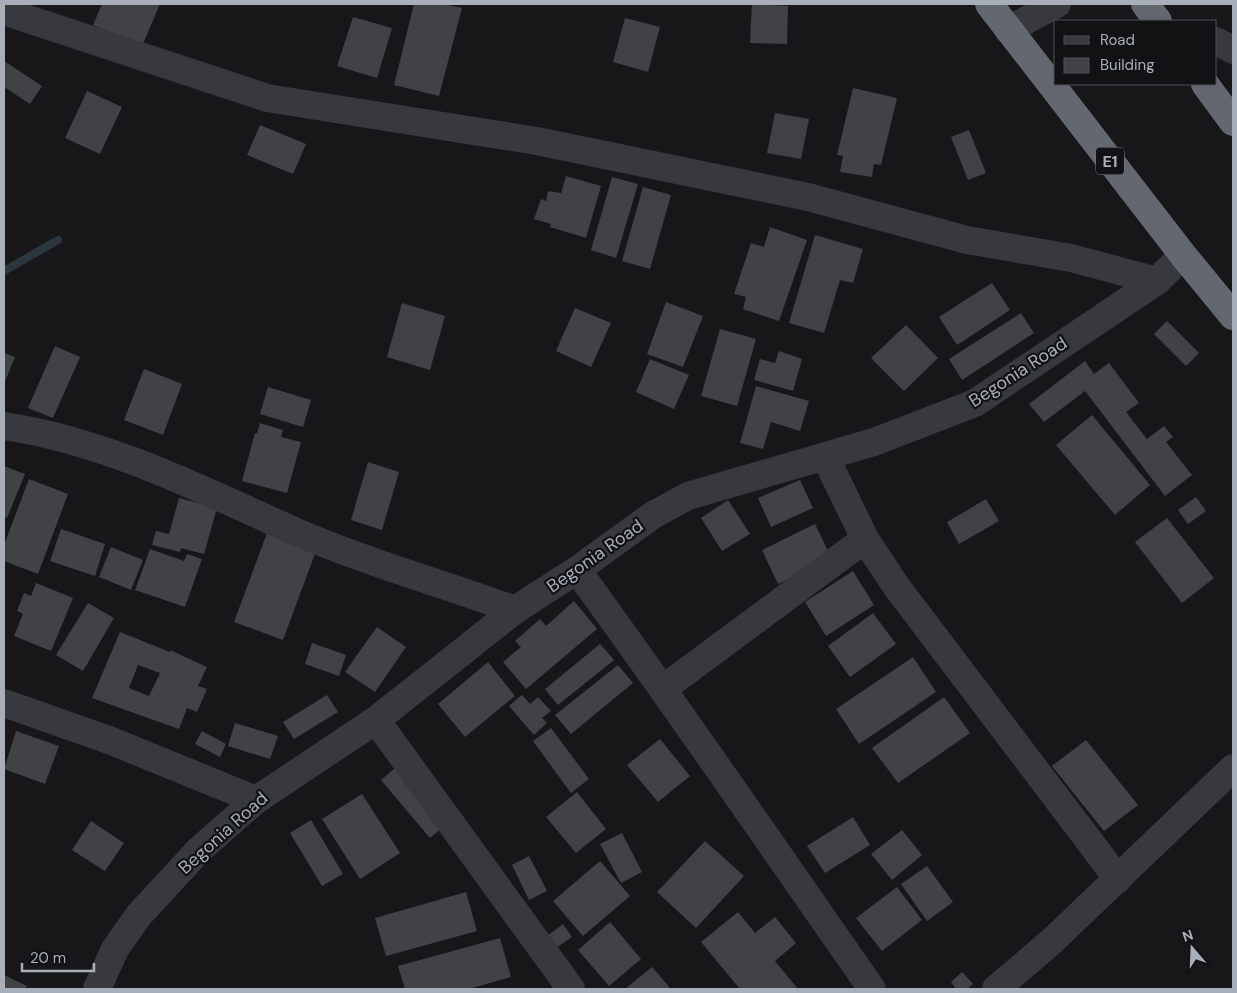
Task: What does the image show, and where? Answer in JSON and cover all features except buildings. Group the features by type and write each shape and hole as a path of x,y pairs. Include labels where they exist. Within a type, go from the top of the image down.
{"highway":[{"name":"E1","path":"990,4 1008,30 1183,255 1233,316"},
{"path":"1206,85 1233,122"}],"street":[{"path":"1008,30 1057,4"},
{"path":"14,10 267,98 556,145 808,197 967,240 1071,258 1156,282"},
{"path":"1217,42 1233,50"},
{"name":"Begonia Road","path":"97,989 115,949 139,915 199,850 256,800 376,720 515,610 577,570 653,515 688,496 874,442 975,403 1156,282 1183,255"},
{"path":"4,426 33,430 107,451 162,471 303,534 409,574 515,610"},
{"path":"825,456 864,539 896,586 1118,879"},
{"path":"664,688 864,539"},
{"path":"577,570 664,688 872,989"},
{"path":"4,704 109,740 256,800"},
{"path":"376,720 571,989"},
{"path":"996,989 1052,942 1233,768"}],"waterway":[{"path":"4,271 58,240"}]}
